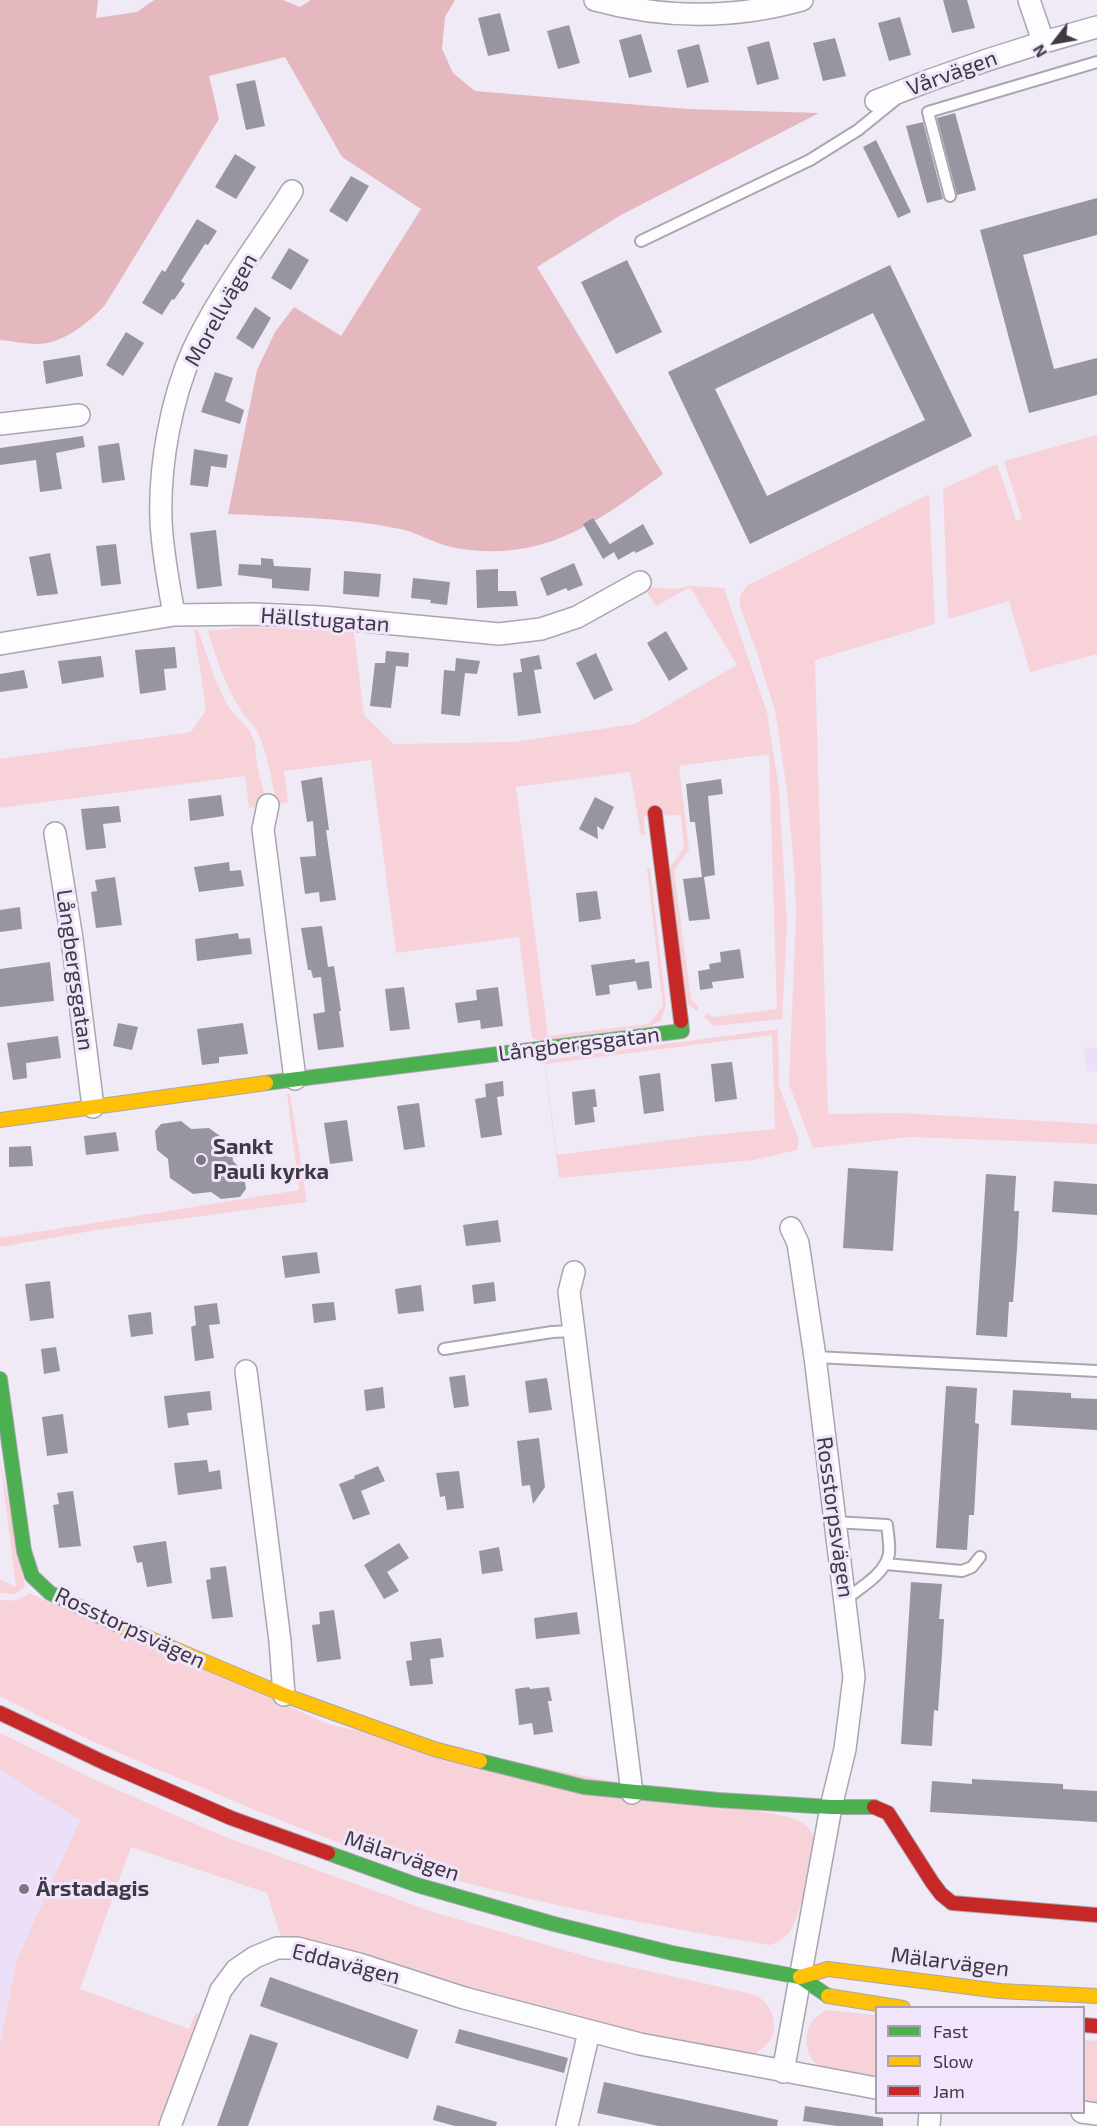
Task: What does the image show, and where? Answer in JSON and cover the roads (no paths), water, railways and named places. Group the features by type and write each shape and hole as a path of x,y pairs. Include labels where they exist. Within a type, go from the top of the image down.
{"street":[{"path":"595,0 616,6 675,14 721,14 770,9 802,0"},
{"path":"1029,0 1042,41"},
{"name":"Vårvägen","path":"876,101 1042,41 1097,27"},
{"name":"Morellvägen","path":"174,615 161,520 164,463 174,406 193,351 207,325 292,191"},
{"path":"0,424 79,415"},
{"name":"Hällstugatan","path":"0,644 174,615 253,614 322,618 499,634 541,629 577,617 640,582"},
{"path":"268,804 263,829 295,1080"},
{"name":"Långbergsgatan","path":"0,1120 682,1031 655,813"},
{"name":"Långbergsgatan","path":"56,833 93,1107"},
{"name":"Rosstorpsvägen","path":"790,1228 798,1244 815,1357 854,1677 845,1749 831,1807 800,1977"},
{"path":"574,1272 569,1292 573,1331 632,1792"},
{"path":"246,1371 280,1641 284,1695"},
{"name":"Rosstorpsvägen","path":"0,1378 24,1551 32,1576 50,1593 158,1643 284,1695 434,1749 584,1787 831,1807 869,1806 888,1813 932,1882 952,1903 1097,1915"},
{"name":"Mälarvägen","path":"3,1714 105,1763 231,1818 417,1886 554,1924 672,1953 800,1977 828,1996 896,2006"},
{"name":"Eddavägen","path":"170,2126 221,1990 236,1970 255,1957 277,1948 297,1948 358,1964 464,1998 640,2044 875,2088"},
{"name":"Mälarvägen","path":"800,1977 828,1969 1000,1990 1097,1996"},
{"path":"783,2072 800,1977"},
{"path":"567,2126 589,2032"}],"lane":[{"path":"950,196 928,112 1097,62"},
{"path":"641,241 810,160 858,130 911,87"},
{"path":"444,1348 573,1331"},
{"path":"815,1357 1097,1371"},
{"path":"834,1522 887,1525 889,1552 886,1564 846,1599"},
{"path":"886,1564 962,1571 972,1568 980,1557"}],"place":[{"name":"Sankt Pauli kyrka","path":"201,1160"},
{"name":"Ärstadagis","path":"24,1889"}]}
